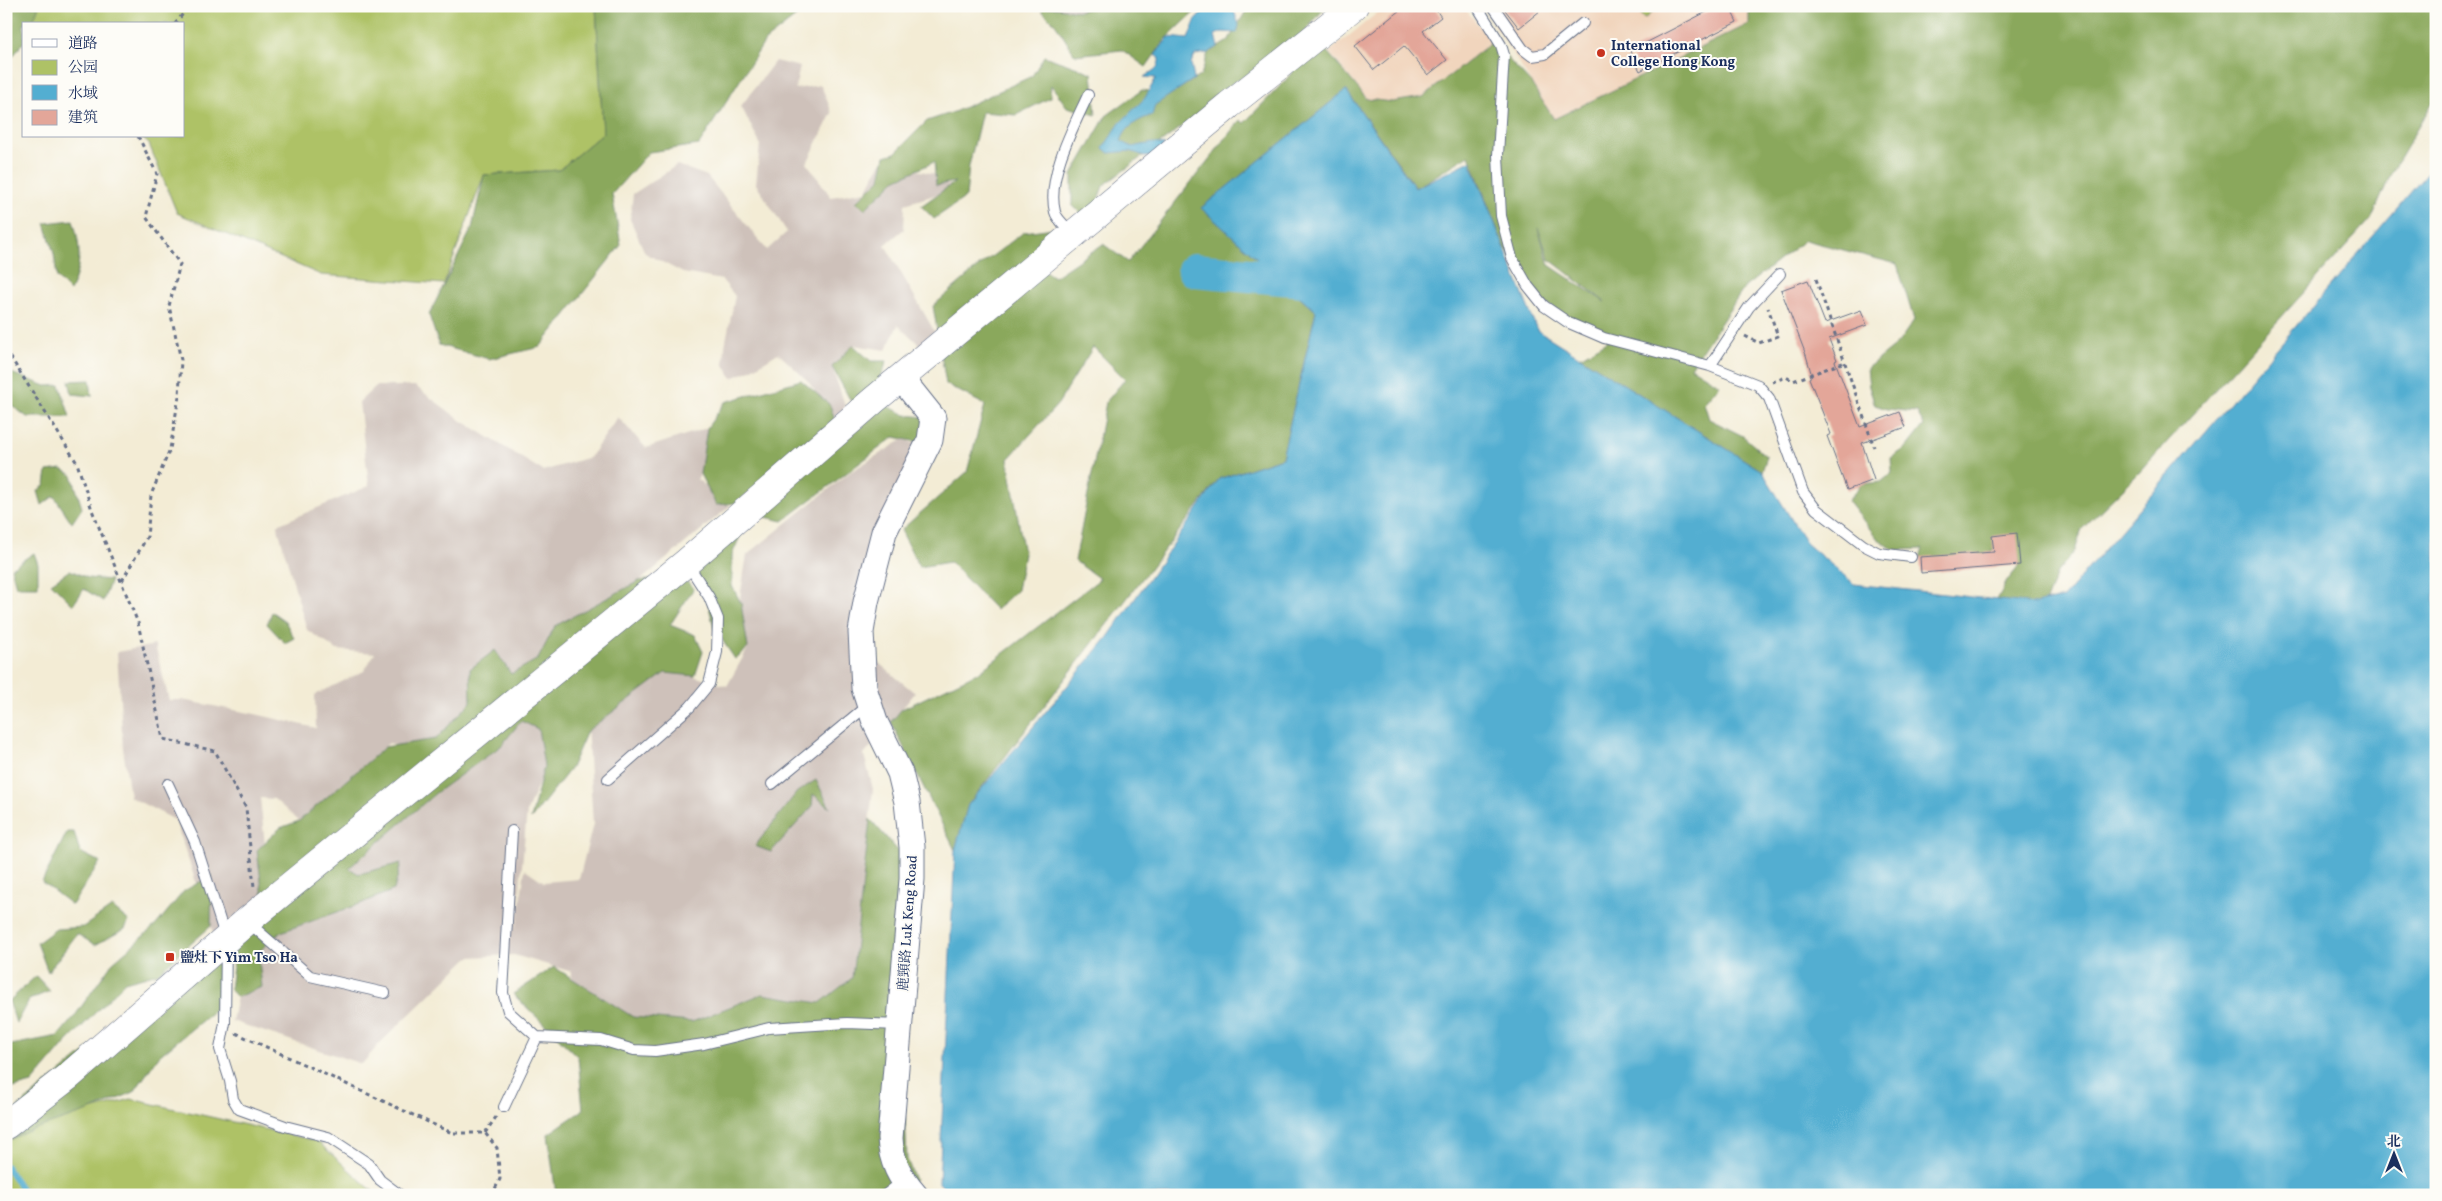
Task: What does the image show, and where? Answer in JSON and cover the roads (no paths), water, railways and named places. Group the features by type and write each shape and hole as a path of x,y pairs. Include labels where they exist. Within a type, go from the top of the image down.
{"main road":[{"path":"6,1124 70,1075 252,917 686,562 901,378 1229,105 1354,6"}],"street":[{"name":"鹿頸路 Luk Keng Road","path":"901,378 933,418 930,440 884,532 866,602 861,652 864,688 868,705 900,773 911,834 912,879 890,1138 893,1161 901,1190"}],"lane":[{"path":"1477,6 1501,45 1504,55 1498,154 1501,216 1512,258 1528,286 1544,306 1569,323 1604,338 1710,366 1758,385 1769,398 1804,492 1816,509 1864,545 1880,553 1911,557"},
{"path":"1493,6 1523,49 1532,56 1545,54 1583,23"},
{"path":"1075,235 1055,214 1054,199 1062,150 1088,95"},
{"path":"1710,366 1749,307 1780,274"},
{"path":"608,779 690,708 709,684 717,652 718,619 708,597 686,562"},
{"path":"772,784 868,705"},
{"path":"168,784 195,842 226,939 225,1023 220,1049 230,1081 233,1099 240,1109 285,1126 328,1137 369,1164 380,1180 400,1195"},
{"path":"512,831 503,994 508,1011 537,1037 601,1040 634,1050 655,1051 704,1044 769,1028 847,1023 899,1025"},
{"path":"252,917 310,976 386,993"},
{"path":"504,1107 537,1037"}],"water":[{"path":"1210,6 1245,6 1234,11 1239,25 1237,33 1222,32 1215,35 1218,47 1208,53 1195,55 1191,63 1194,79 1155,105 1152,115 1133,124 1126,131 1121,141 1132,147 1153,143 1165,145 1151,158 1130,151 1109,153 1103,148 1120,123 1145,98 1156,78 1144,77 1157,68 1160,58 1155,55 1169,37 1188,39 1196,19"},
{"path":"1346,90 1415,188 1470,161 1537,330 1762,471 1806,543 1854,584 2035,604 2063,598 2428,172 2436,144 2436,1195 951,1195 939,1183 955,850 968,805 1108,637 1219,479 1282,458 1316,311 1201,208"}],"waterway":[{"path":"1194,270 1326,282"},
{"path":"6,1166 26,1195"}],"place":[{"name":"International College Hong Kong","path":"1601,53"},
{"name":"鹽灶下 Yim Tso Ha","path":"170,957"}]}
